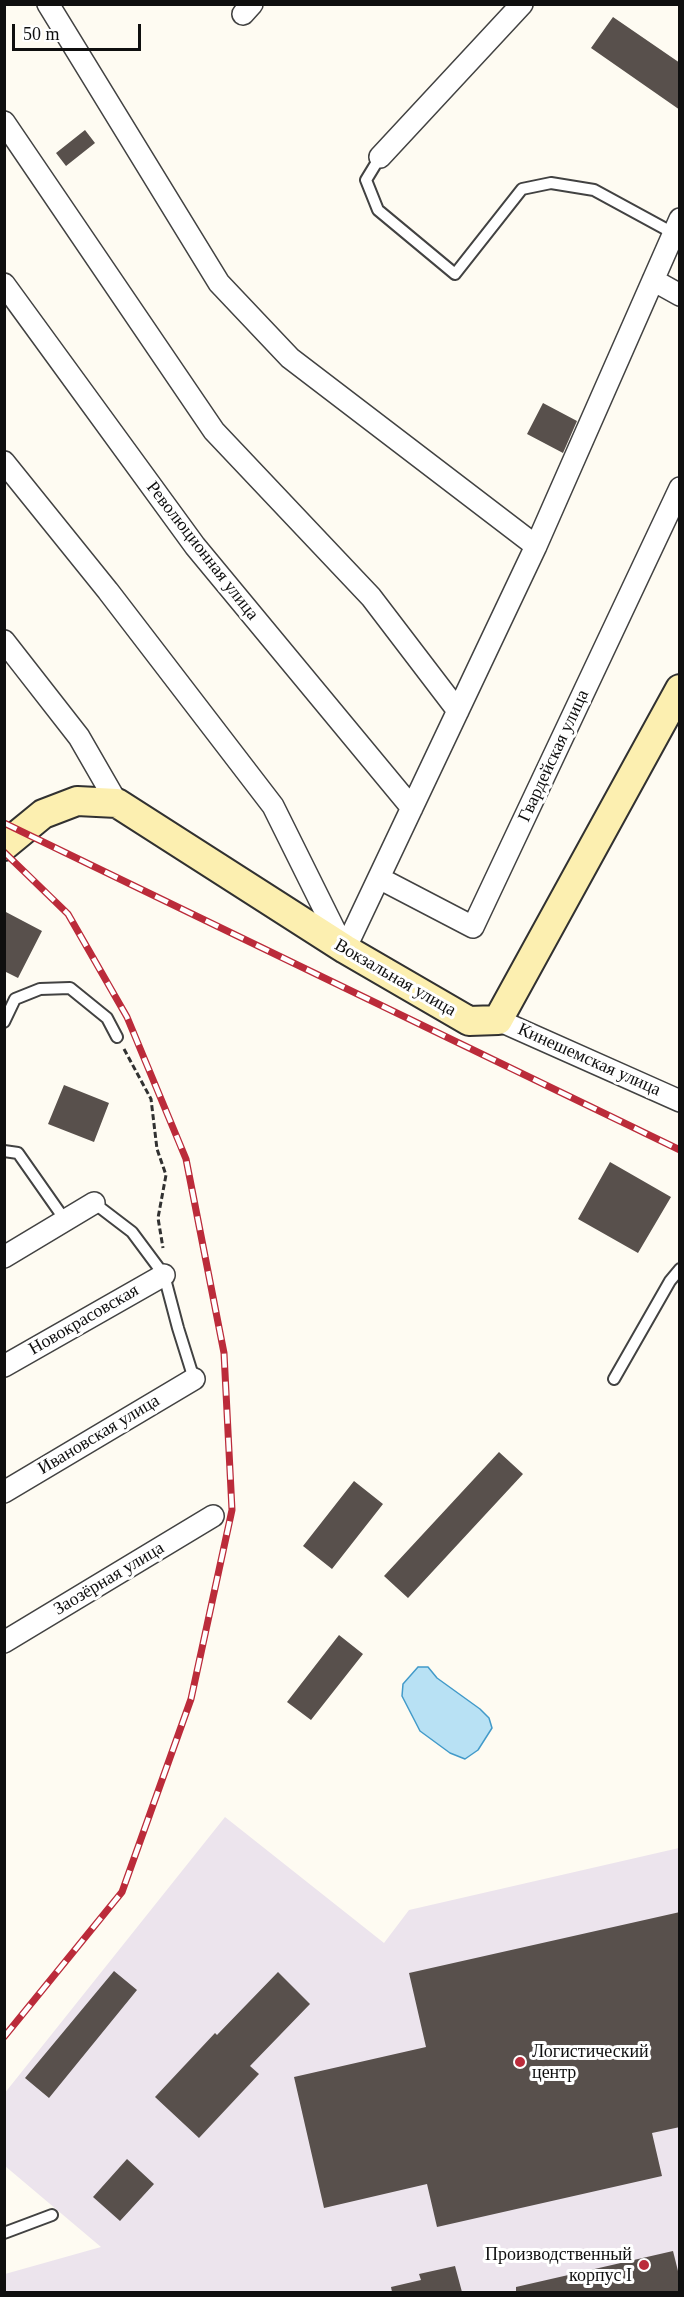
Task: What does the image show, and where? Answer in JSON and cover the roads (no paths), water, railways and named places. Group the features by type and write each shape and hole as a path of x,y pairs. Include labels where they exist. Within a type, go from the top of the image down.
{"main road":[{"path":"498,1020 680,689"},
{"name":"Вокзальная улица","path":"4,846 43,814 77,801 117,803 345,950 469,1021 498,1020"}],"street":[{"path":"48,4 219,283 290,358 536,546"},
{"path":"380,157 522,4"},
{"path":"4,122 214,431 370,597 458,711"},
{"path":"345,950 536,546 676,226"},
{"path":"653,280 680,295"},
{"name":"Революционная улица","path":"4,284 195,546 412,808"},
{"path":"4,462 108,591 273,806 345,950"},
{"name":"Гвардейская улица","path":"379,878 473,927 680,488"},
{"path":"4,641 79,737 117,803"},
{"name":"Кинешемская улица","path":"498,1020 680,1101"},
{"path":"4,1257 94,1203"},
{"name":"Новокрасовская","path":"4,1366 164,1275"},
{"name":"Ивановская улица","path":"4,1492 194,1379"},
{"name":"Заозёрная улица","path":"4,1642 213,1516"}],"lane":[{"path":"380,157 366,180 378,210 455,274 522,189 551,183 594,190 676,226"},
{"path":"4,1022 15,999 40,989 70,988 107,1018 117,1037"},
{"path":"4,1150 18,1154 65,1220"},
{"path":"94,1203 132,1232 164,1275 194,1379"},
{"path":"614,1379 670,1281 680,1269"},
{"path":"4,2234 52,2215"}],"water":[{"path":"418,1667 428,1667 437,1678 489,1718 492,1728 478,1750 465,1759 450,1753 420,1731 402,1696 403,1684"}],"railway":[{"path":"4,823 680,1150"},
{"path":"4,852 68,914 127,1017 186,1159 224,1353 232,1510 191,1699 122,1892 4,2037"}],"place":[{"name":"Логистический центр","path":"520,2062"},
{"name":"Производственный корпус I","path":"644,2265"}]}
